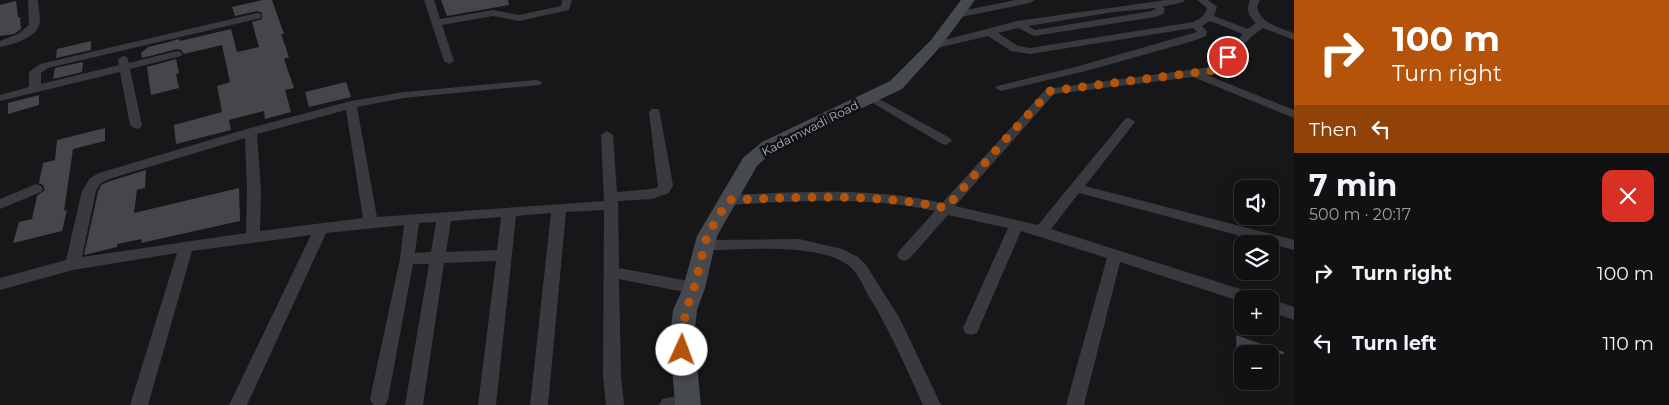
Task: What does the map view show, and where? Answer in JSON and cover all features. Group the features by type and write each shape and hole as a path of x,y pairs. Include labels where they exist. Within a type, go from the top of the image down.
{"street":[{"path":"0,44 24,35 34,26 33,0"},
{"path":"429,0 449,61"},
{"path":"436,23 493,13 511,18 519,18 566,8 567,0"},
{"name":"Kadamwadi Road","path":"681,404 682,338 686,310 710,228 750,162 768,146 896,85 933,46 968,0"},
{"path":"956,15 1030,0"},
{"path":"1128,0 1140,6"},
{"path":"933,46 1017,24 1180,0"},
{"path":"1202,0 1212,7 1209,18"},
{"path":"1255,0 1252,4 1252,13 1262,23 1294,38"},
{"path":"1017,24 1034,34 1078,28 1154,14 1160,10 1156,5"},
{"path":"34,89 35,72 38,69 121,47 257,16"},
{"path":"989,32 1009,46 1022,51 1195,25 1209,18 1250,33"},
{"path":"904,255 1050,91 1216,70 1250,33 1262,23"},
{"path":"1001,88 1082,69 1200,36 1202,32 1195,25"},
{"path":"1132,35 1153,49"},
{"path":"121,47 136,125"},
{"path":"0,98 177,54"},
{"path":"1194,74 1288,111 1294,100"},
{"path":"73,264 88,191 95,181 112,173 351,105 404,95 536,84"},
{"path":"870,97 946,141"},
{"path":"351,105 371,222"},
{"path":"0,284 73,264 322,227 559,208 652,194 664,190 666,185 655,112"},
{"path":"1041,231 1128,122"},
{"path":"251,132 254,191 253,237"},
{"path":"607,135 611,201 612,376 616,405"},
{"path":"1076,188 1294,245"},
{"path":"0,204 36,189"},
{"path":"728,200 812,196 919,203 1041,231 1234,293"},
{"path":"539,405 559,208"},
{"path":"487,405 509,213"},
{"path":"414,405 444,218"},
{"path":"379,399 407,259 412,219"},
{"path":"971,328 1016,226"},
{"path":"238,405 322,227"},
{"path":"706,245 799,244 837,253 853,261 861,269 893,322 932,405"},
{"path":"139,405 186,246"},
{"path":"1075,405 1115,254"},
{"path":"407,259 505,255"},
{"path":"611,272 694,288"},
{"path":"1279,308 1294,314"}],"building":[{"path":"263,0 272,0 284,34 281,34 289,57 284,59 294,88 285,90 291,112 265,119 264,111 229,120 231,130 176,144 174,125 222,112 217,86 230,82 222,45 184,54 181,50 177,49 142,58 141,53 148,47 231,29 237,52 259,47 252,22 262,19 262,13 257,11 235,16 232,7"},
{"path":"441,0 508,0 509,5 447,16"},
{"path":"16,1 21,29 14,34 0,36 0,5"},
{"path":"91,41 91,50 56,58 57,49"},
{"path":"176,59 179,73 176,74 179,88 151,95 147,67"},
{"path":"83,62 82,72 53,79 55,68"},
{"path":"346,82 351,97 309,107 305,92"},
{"path":"39,95 39,105 8,114 8,103"},
{"path":"105,128 105,141 73,149 64,211 67,210 62,231 13,243 19,222 32,219 37,196 45,190 43,185 39,183 43,163 55,160 57,140"},
{"path":"146,170 145,188 137,190 134,213 239,188 240,221 141,243 142,239 117,244 117,247 84,255 101,185"},
{"path":"1236,335 1264,345 1237,345"}],"route":[{"path":"682,350 686,310 694,288 707,236 728,200 812,196 857,197 919,203 946,208 1050,91 1216,70 1228,57"}]}
